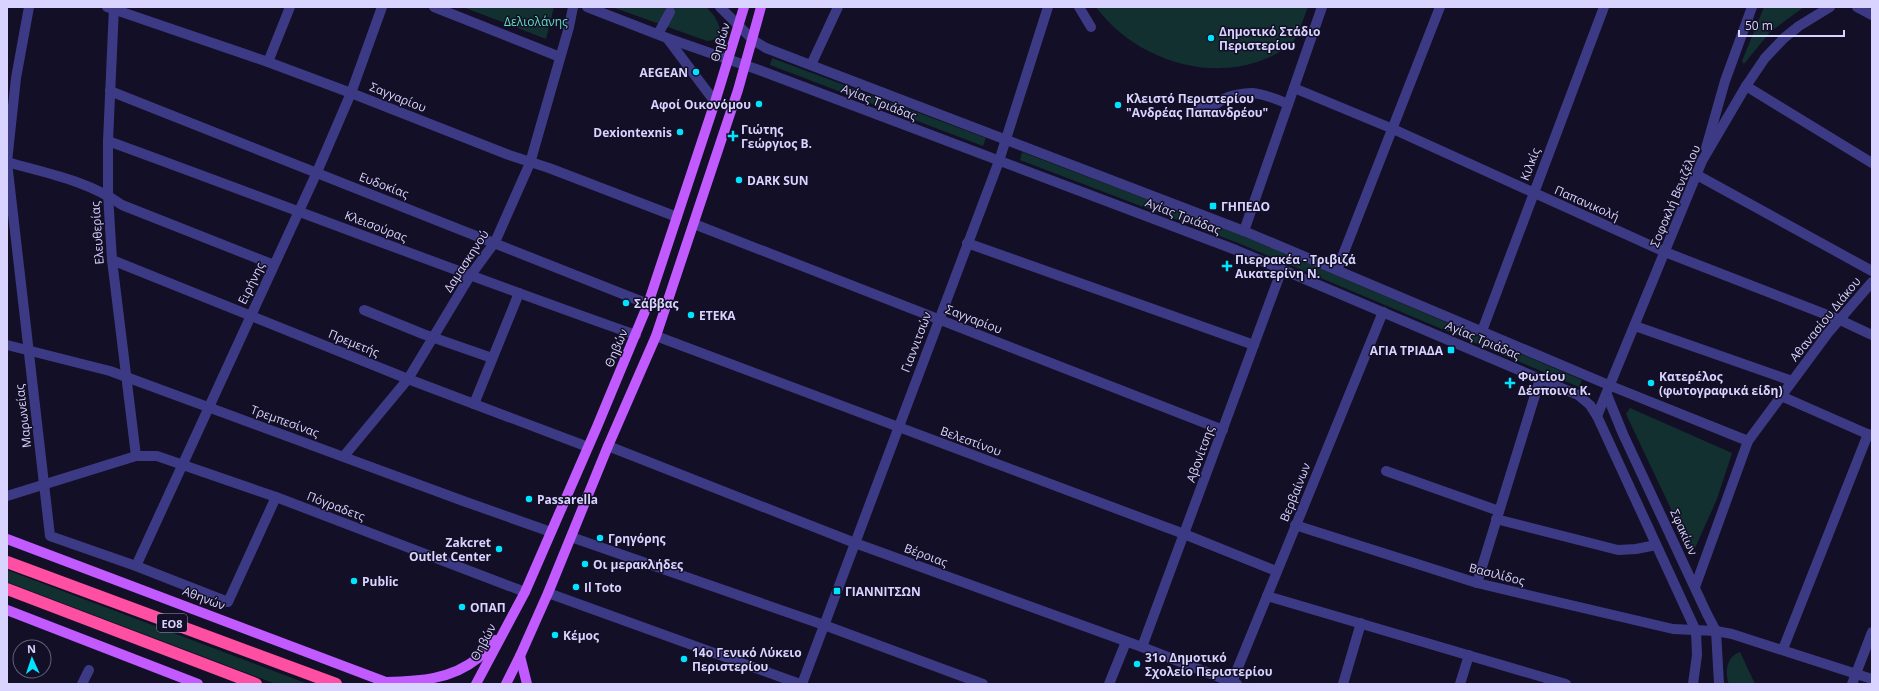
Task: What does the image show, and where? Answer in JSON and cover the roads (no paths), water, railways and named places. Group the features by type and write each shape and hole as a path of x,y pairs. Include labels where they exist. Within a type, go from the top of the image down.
{"highway":[{"name":"ΕΟ8","path":"7,562 336,684"},
{"name":"ΕΟ8","path":"7,589 256,684"}],"main road":[{"name":"Θηβών","path":"476,684 525,592 636,335 648,304 715,102 744,7"},
{"path":"506,684 548,594 608,446 656,336 746,65 761,7"},
{"name":"Αθηνών","path":"7,539 389,683"},
{"path":"7,610 198,684"},
{"path":"389,683 414,681 450,674 478,658 505,630"},
{"path":"520,656 527,684"}],"street":[{"name":"Μαρωνείας","path":"29,7 16,78 7,162 50,536"},
{"name":"Σαγγαρίου","path":"111,7 268,62 677,217"},
{"name":"Ελευθερίας","path":"111,7 108,194 112,260 125,377 136,456"},
{"path":"268,62 290,7"},
{"name":"Ειρήνης","path":"136,566 184,464 250,315 300,211 351,93 382,7"},
{"path":"434,7 560,57"},
{"name":"Δαμασκηνού","path":"344,456 408,379 470,276 495,242 530,162 573,7"},
{"path":"586,7 606,10 662,36 728,60"},
{"name":"Αγίας Τριάδας","path":"720,7 753,40 766,48 1244,231 1611,386 1748,441"},
{"path":"811,65 838,7"},
{"name":"Γιαννιτσών","path":"801,684 999,161 1048,7"},
{"path":"1079,7 1091,27"},
{"path":"1244,231 1322,7"},
{"path":"1337,270 1440,7"},
{"name":"Κιλκίς","path":"1482,331 1604,7"},
{"path":"1702,161 1725,81 1752,7"},
{"name":"Σοφοκλή Βενιζέλου","path":"1611,386 1702,161 1746,86 1765,58 1784,38 1799,26 1830,7"},
{"path":"1857,7 1872,15"},
{"path":"662,36 670,12"},
{"path":"662,36 715,102"},
{"name":"Αγίας Τριάδας","path":"728,60 746,65 1236,250 1578,394 1590,405 1597,416"},
{"path":"1746,86 1872,163"},
{"name":"Παπανικολή","path":"1294,88 1393,129 1665,252 1840,320 1872,335"},
{"name":"Ευδοκίας","path":"110,91 495,242 648,304"},
{"path":"1198,106 1206,109 1213,108 1223,100 1252,93 1264,95 1288,104"},
{"name":"Κλεισούρας","path":"108,141 300,211 470,276 636,335"},
{"path":"7,162 91,187 108,194 122,205 274,265"},
{"path":"1697,175 1872,271"},
{"name":"Σαγγαρίου","path":"694,224 1223,430"},
{"path":"967,243 1254,345"},
{"name":"Πρεμετής","path":"112,260 408,379 588,447"},
{"name":"Αβονίτσης","path":"1142,648 1282,270"},
{"name":"Αθανασίου Διάκου","path":"1694,587 1748,441 1792,381 1872,282"},
{"path":"474,404 519,293"},
{"path":"364,310 492,358"},
{"name":"Βερβαίνων","path":"1235,683 1276,571 1383,312"},
{"path":"1635,326 1792,381"},
{"name":"Βελεστίνου","path":"656,336 1184,534 1276,571"},
{"name":"Τρεμπεσίνας","path":"7,346 110,371 551,532"},
{"path":"1476,583 1540,379"},
{"path":"1611,386 1597,416 1696,631 1697,655 1693,684"},
{"name":"Σφακίων","path":"1607,395 1623,434 1716,631 1719,684"},
{"path":"1781,396 1870,435 1783,649"},
{"name":"Βέροιας","path":"608,446 855,543 1235,683"},
{"name":"Πόγραδετς","path":"7,496 136,456 157,456 184,464 276,497 525,592"},
{"path":"1386,471 1498,515 1618,550 1636,549 1656,544"},
{"name":"Αθηνών","path":"50,536 136,566 228,602 276,497"},
{"name":"Βασιλίδος","path":"1296,525 1476,583 1672,630 1716,631 1744,636 1872,679"},
{"path":"571,537 824,625 983,684"},
{"path":"548,594 801,684"},
{"path":"1267,596 1566,684"},
{"path":"1346,683 1361,623"},
{"path":"1852,684 1872,632"},
{"path":"1109,684 1126,642"},
{"path":"1460,684 1469,655"},
{"path":"82,684 89,670"}],"place":[{"name":"Δημοτικό Στάδιο Περιστερίου","path":"1211,38"},
{"name":"AEGEAN","path":"696,72"},
{"name":"Αφοί Οικονόμου","path":"759,104"},
{"name":"Κλειστό Περιστερίου \"Ανδρέας Παπανδρέου\"","path":"1118,105"},
{"name":"Dexiontexnis","path":"680,132"},
{"name":"Γιώτης Γεώργιος Β.","path":"733,136"},
{"name":"DARK SUN","path":"739,180"},
{"name":"ΓΗΠΕΔΟ","path":"1213,206"},
{"name":"Πιερρακέα - Τριβιζά Αικατερίνη Ν.","path":"1227,266"},
{"name":"Σάββας","path":"626,303"},
{"name":"ΕΤΕΚΑ","path":"691,315"},
{"name":"ΑΓΙΑ ΤΡΙΑΔΑ","path":"1451,350"},
{"name":"Φωτίου Δέσποινα Κ.","path":"1510,383"},
{"name":"Κατερέλος (φωτογραφικά είδη)","path":"1651,383"},
{"name":"Passarella","path":"529,499"},
{"name":"Γρηγόρης","path":"600,538"},
{"name":"Zakcret Outlet Center","path":"499,549"},
{"name":"Οι μερακλήδες","path":"585,564"},
{"name":"Public","path":"354,581"},
{"name":"Il Toto","path":"576,587"},
{"name":"ΓΙΑΝΝΙΤΣΩΝ","path":"837,591"},
{"name":"ΟΠΑΠ","path":"462,607"},
{"name":"Κέμος","path":"555,635"},
{"name":"14ο Γενικό Λύκειο Περιστερίου","path":"684,659"},
{"name":"31ο Δημοτικό Σχολείο Περιστερίου","path":"1137,664"}],"park label":[{"name":"Δελιολάνης","path":"536,21"}]}
